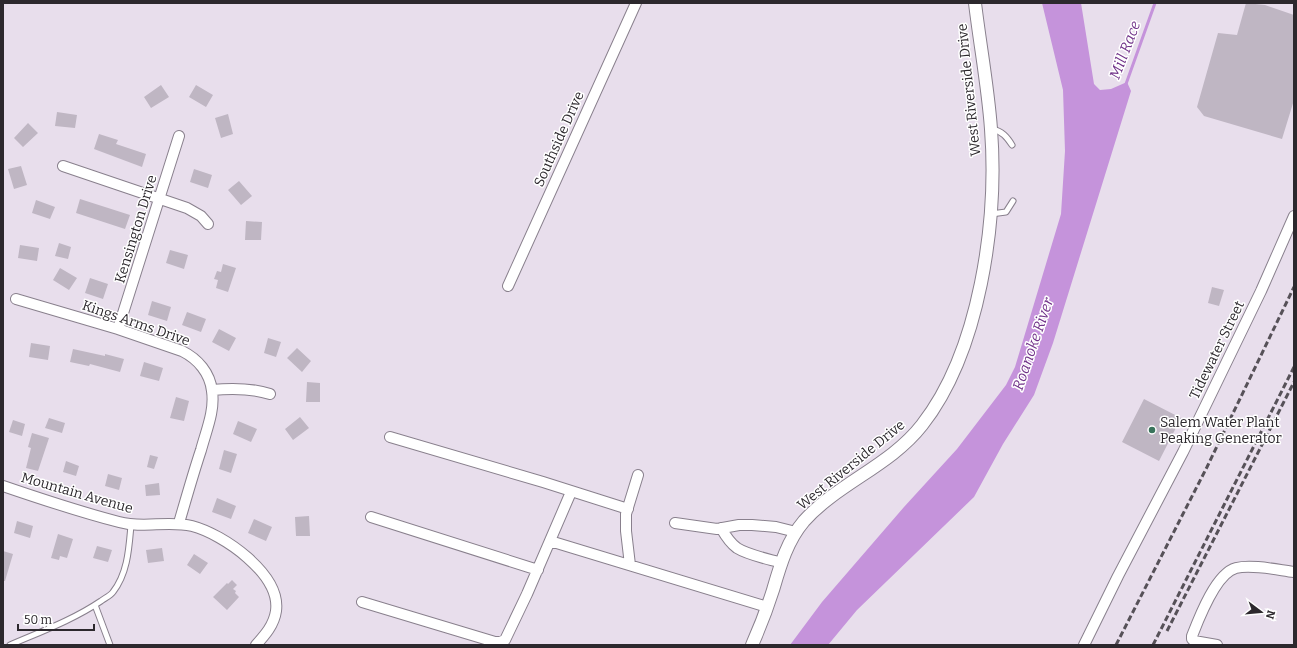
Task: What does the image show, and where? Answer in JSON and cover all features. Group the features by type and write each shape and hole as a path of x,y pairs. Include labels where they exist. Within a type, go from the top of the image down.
{"street":[{"name":"Southside Drive","path":"508,286 636,3"},
{"name":"West Riverside Drive","path":"752,645 789,545 796,532 815,510 894,453 913,436 935,407 956,365 975,310 985,262 990,214 992,169 991,129 975,3"},
{"name":"Kensington Drive","path":"118,330 179,136"},
{"path":"63,166 193,210 208,224"},
{"name":"Tidewater Street","path":"1084,645 1193,432 1261,291 1294,216"},
{"name":"Kings Arms Drive","path":"16,299 118,330 190,355 204,369 210,379 212,390 211,414 179,523"},
{"path":"212,390 243,388 270,394"},
{"path":"390,437 628,510"},
{"path":"630,565 626,531 628,510 638,475"},
{"name":"Mountain Avenue","path":"3,486 121,523 179,523 206,531 223,539 242,552 254,564 264,576 276,600 274,620 256,645"},
{"path":"362,602 495,642 505,640 538,570 571,492"},
{"path":"371,517 538,570"},
{"path":"675,523 721,528 752,524 776,527 796,532"},
{"path":"721,528 728,539 736,547 782,563"},
{"path":"550,541 767,607"},
{"path":"1217,645 1194,641 1192,636 1207,603 1224,575 1236,568 1247,567 1294,572"}],"lane":[{"path":"991,129 999,131 1007,137 1012,145"},
{"path":"990,214 1006,212 1013,201"},
{"path":"10,645 70,618 95,605 112,593 120,581 125,568 131,524"},
{"path":"95,605 110,645"}],"water":[{"name":"Roanoke River","path":"1042,3 1081,3 1094,84 1100,90 1111,89 1127,82 1131,91 1053,343 1034,395 1003,444 974,497 857,610 828,645 790,645 822,602 904,507 957,449 1006,385 1015,367 1061,214 1065,151 1063,90"}],"building":[{"path":"1246,3 1265,5 1294,15 1294,100 1282,139 1204,116 1197,107 1218,33 1237,35"},
{"path":"161,85 169,97 151,108 144,97"},
{"path":"196,85 213,95 206,107 189,97"},
{"path":"57,112 77,115 75,128 55,126"},
{"path":"228,114 233,134 221,138 215,118"},
{"path":"28,123 38,133 23,147 14,138"},
{"path":"99,134 118,140 116,144 146,154 142,167 94,149"},
{"path":"21,166 27,185 14,189 8,169"},
{"path":"194,169 212,175 208,188 190,182"},
{"path":"239,181 252,196 241,205 228,190"},
{"path":"80,199 130,215 125,229 76,213"},
{"path":"36,200 55,207 50,219 32,213"},
{"path":"246,221 262,222 261,240 245,240"},
{"path":"59,243 71,247 68,259 55,256"},
{"path":"20,245 39,248 37,261 18,258"},
{"path":"170,250 188,255 184,269 166,263"},
{"path":"223,264 236,268 228,292 216,288 218,280 214,279 217,271 221,272"},
{"path":"60,268 77,278 69,290 53,280"},
{"path":"90,278 108,284 103,299 85,293"},
{"path":"1212,287 1224,290 1219,306 1208,303"},
{"path":"152,301 171,307 167,321 148,315"},
{"path":"187,312 206,319 201,332 182,325"},
{"path":"219,329 236,338 229,351 212,342"},
{"path":"268,338 281,342 276,357 264,353"},
{"path":"31,343 50,346 48,360 29,357"},
{"path":"297,348 311,361 302,372 287,358"},
{"path":"73,349 105,356 105,354 124,359 120,372 90,364 89,366 70,362"},
{"path":"144,362 163,368 159,381 140,376"},
{"path":"307,382 320,383 320,402 306,402"},
{"path":"176,397 189,401 184,421 170,418"},
{"name":"Salem Water Plant Peaking Generator","path":"1144,399 1181,418 1159,461 1122,442"},
{"path":"300,417 309,428 293,440 285,429"},
{"path":"49,418 65,423 62,433 45,428"},
{"path":"13,420 25,424 22,436 9,432"},
{"path":"238,421 257,429 251,442 233,434"},
{"path":"32,433 49,438 38,471 26,468 31,448 28,447"},
{"path":"224,450 237,454 231,473 219,469"},
{"path":"150,455 158,457 154,469 147,467"},
{"path":"66,461 79,466 76,476 63,472"},
{"path":"108,474 122,478 119,490 105,486"},
{"path":"159,483 160,495 146,496 145,485"},
{"path":"217,498 236,506 231,519 212,512"},
{"path":"309,516 310,536 296,536 295,517"},
{"path":"254,519 272,527 266,541 248,533"},
{"path":"17,521 33,526 30,538 14,533"},
{"path":"58,534 73,539 67,558 60,556 59,560 51,558"},
{"path":"97,546 112,550 108,562 93,558"},
{"path":"162,548 164,561 148,563 146,550"},
{"path":"3,551 13,554 5,581 3,581"},
{"path":"194,554 208,563 200,574 187,565"},
{"path":"232,580 237,585 233,589 239,597 227,610 213,597"}],"waterway":[{"name":"Mill Race","path":"1126,84 1155,3"}],"railway":[{"path":"1116,645 1207,467 1294,287"},
{"path":"1153,645 1294,367"},
{"path":"1167,631 1294,382"}],"place":[{"name":"Salem Water Plant Peaking Generator","path":"1152,430"}]}
